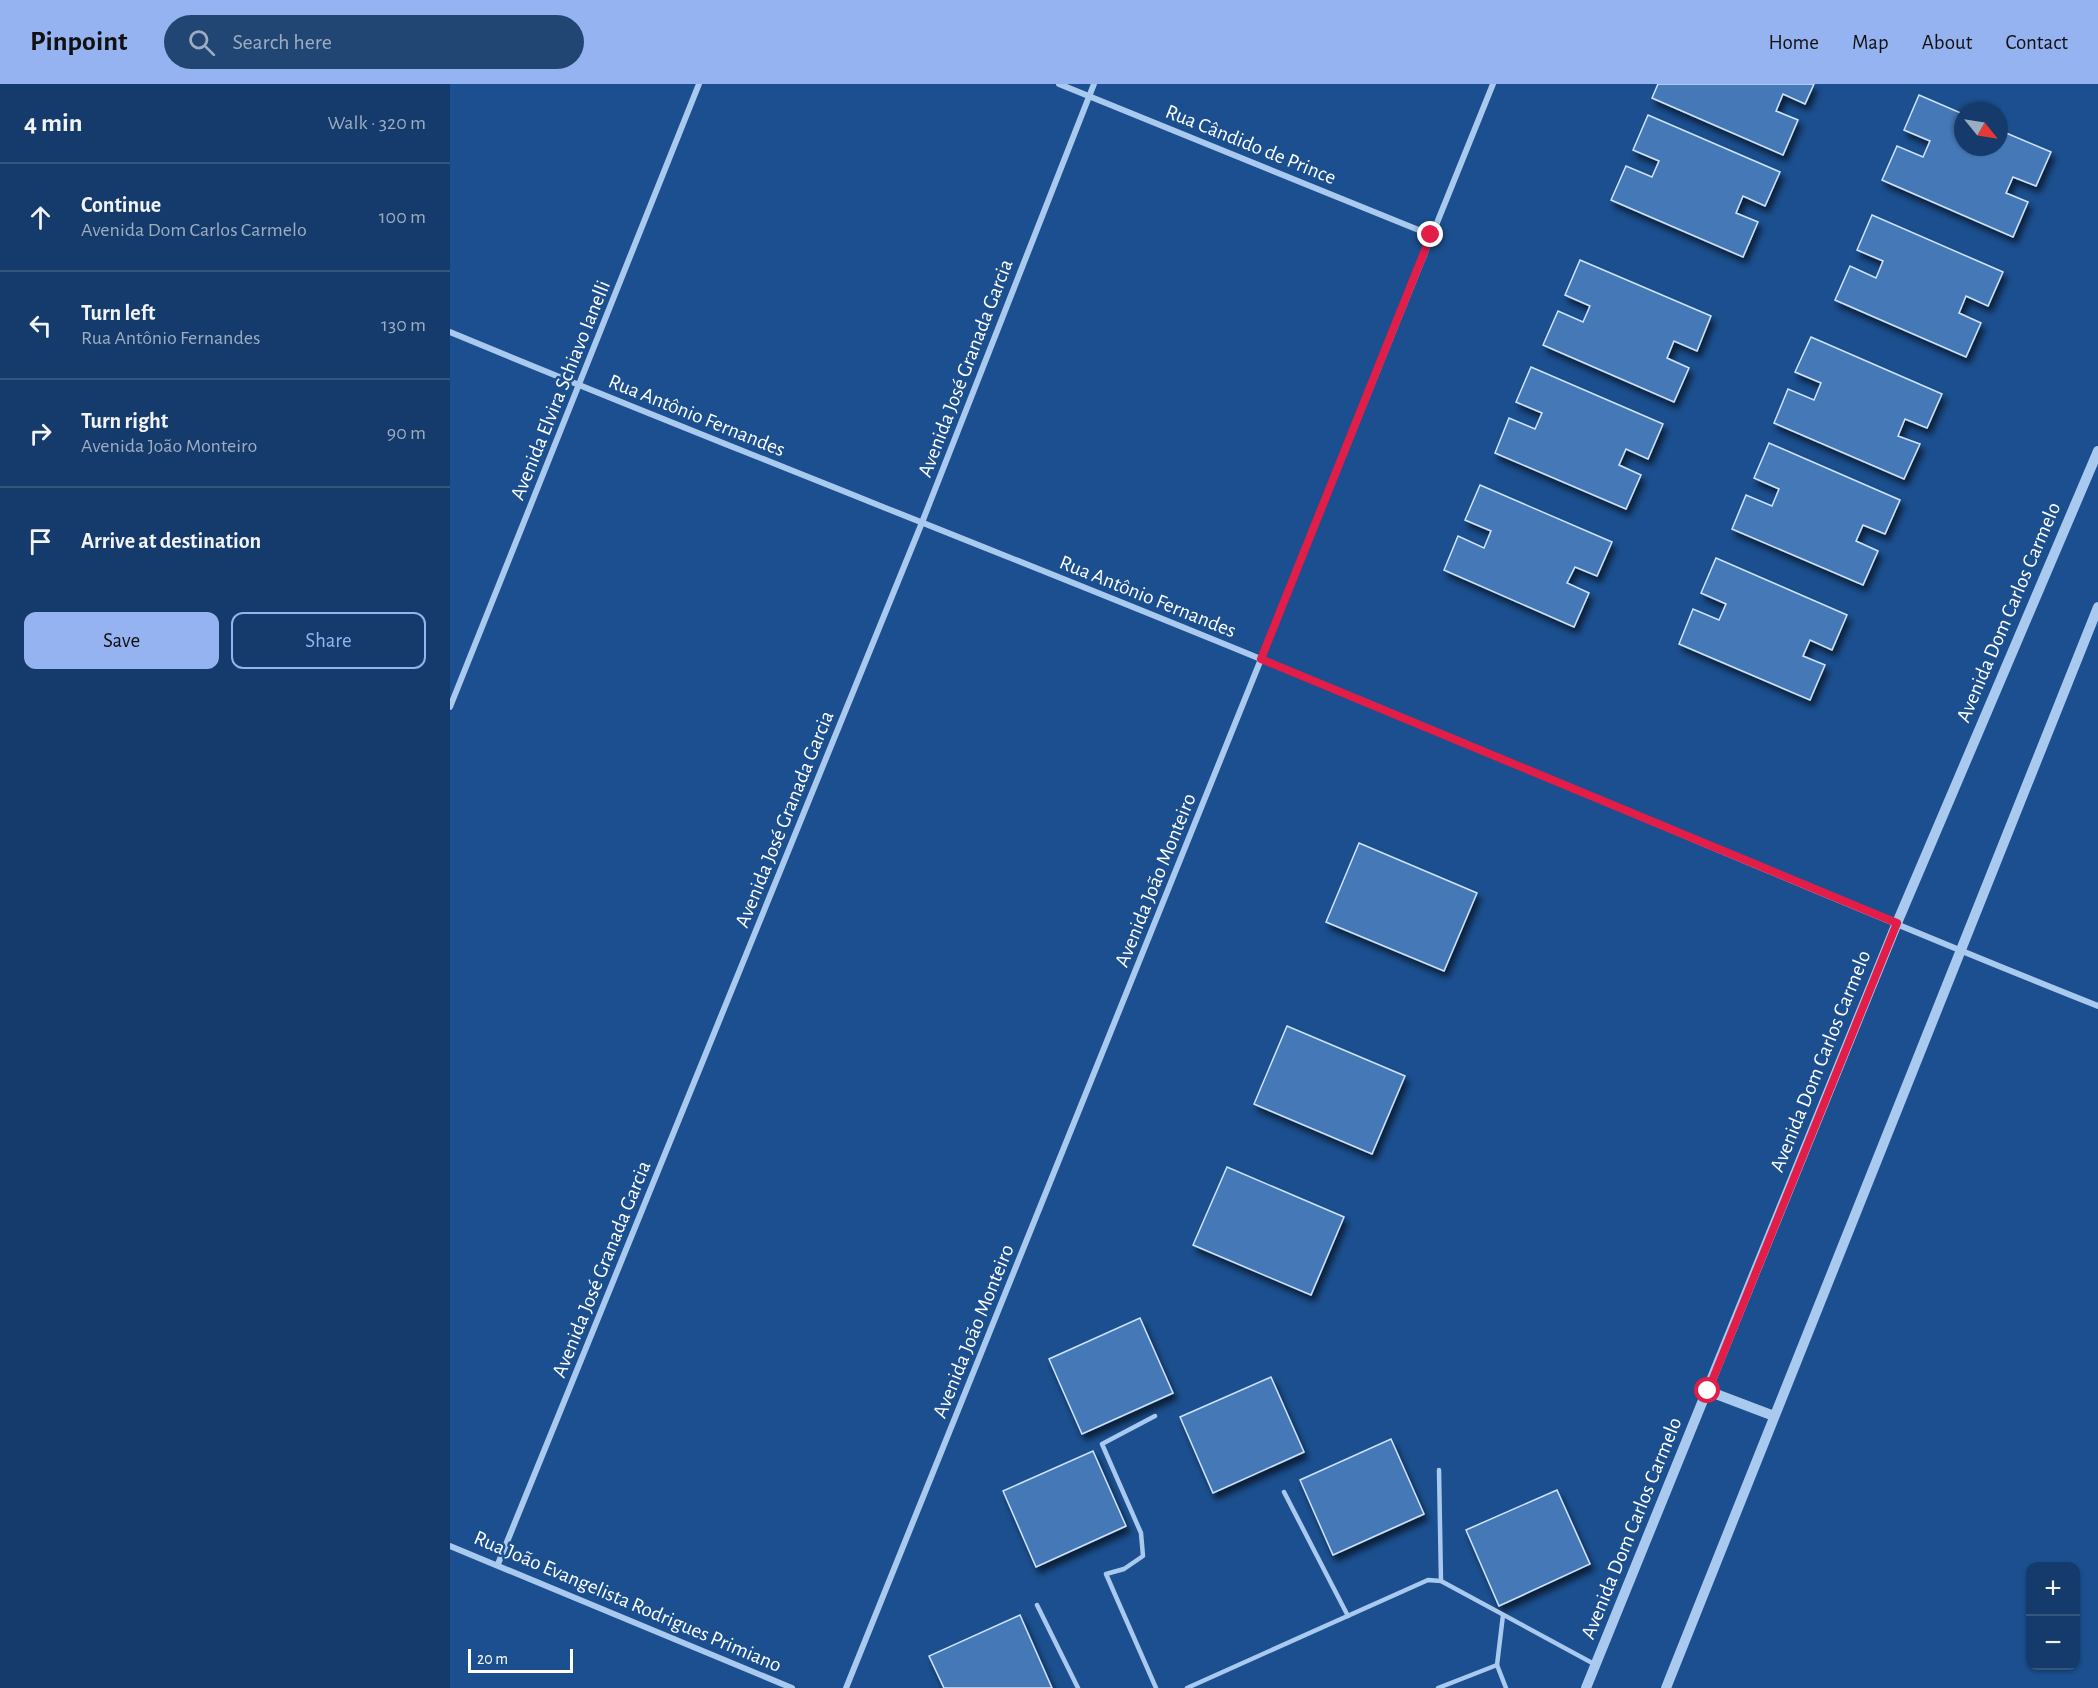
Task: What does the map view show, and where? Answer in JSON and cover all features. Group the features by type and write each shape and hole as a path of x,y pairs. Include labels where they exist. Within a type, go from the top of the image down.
{"street":[{"name":"Avenida Elvira Schiavo Ianelli","path":"450,707 581,386 699,84"},
{"name":"Rua Cândido de Prince","path":"1059,84 1431,235"},
{"name":"Avenida José Granada Garcia","path":"498,1564 921,525 1094,84"},
{"name":"Avenida João Monteiro","path":"846,1688 1493,84"},
{"name":"Rua Antônio Fernandes","path":"450,332 921,525 1261,659 1960,951 2098,1006"},
{"name":"Avenida Dom Carlos Carmelo","path":"1586,1688 1897,923 2098,451"},
{"path":"1666,1688 2098,607"},
{"path":"1708,1391 1774,1416"},
{"name":"Rua João Evangelista Rodrigues Primiano","path":"450,1545 792,1688"}],"lane":[{"path":"1155,1416 1102,1444 1141,1533 1143,1556 1124,1569 1106,1574 1156,1688"},
{"path":"1439,1470 1441,1581"},
{"path":"1284,1492 1348,1616"},
{"path":"1187,1688 1428,1580 1441,1581 1596,1665"},
{"path":"1037,1605 1078,1688"},
{"path":"1503,1615 1497,1665 1506,1688"},
{"path":"1438,1688 1497,1665"}],"building":[{"path":"1658,84 1814,84 1805,104 1783,94 1776,111 1798,120 1783,155 1652,98"},
{"path":"1919,95 1954,110 1954,156 2008,156 2008,134 2051,152 2036,186 2013,177 2006,193 2028,202 2013,237 1882,180 1897,146 1923,157 1930,141 1904,130"},
{"path":"1648,115 1780,172 1765,206 1743,196 1736,213 1758,222 1743,257 1611,200 1626,166 1652,177 1659,161 1633,150"},
{"path":"1872,215 2003,272 1988,306 1966,296 1959,313 1981,323 1966,357 1835,300 1850,266 1876,278 1883,261 1857,250"},
{"path":"1580,260 1711,316 1697,351 1674,341 1667,358 1689,368 1674,402 1543,345 1558,311 1583,322 1590,306 1565,295"},
{"path":"1811,337 1942,394 1927,428 1905,419 1898,436 1920,444 1904,479 1774,423 1788,389 1814,400 1821,383 1795,372"},
{"path":"1531,367 1663,424 1648,459 1626,449 1619,465 1641,475 1626,509 1495,453 1509,418 1535,429 1542,413 1516,402"},
{"path":"1769,443 1900,500 1885,534 1863,525 1856,541 1878,551 1863,585 1732,529 1746,495 1772,506 1779,489 1754,478"},
{"path":"1480,485 1612,542 1597,576 1575,567 1567,583 1589,593 1574,627 1444,570 1458,536 1484,548 1491,531 1465,520"},
{"path":"1716,558 1847,615 1832,650 1810,640 1803,656 1825,665 1810,700 1679,644 1693,609 1719,620 1726,604 1701,593"},
{"path":"1359,843 1477,893 1444,971 1326,922"},
{"path":"1287,1026 1405,1076 1372,1154 1254,1104"},
{"path":"1227,1167 1344,1217 1311,1295 1193,1245"},
{"path":"1140,1318 1173,1393 1082,1434 1049,1359"},
{"path":"1271,1377 1304,1452 1213,1493 1180,1417"},
{"path":"1391,1439 1424,1514 1333,1555 1300,1480"},
{"path":"1093,1451 1126,1526 1036,1567 1003,1491"},
{"path":"1557,1490 1590,1564 1499,1606 1466,1530"},
{"path":"1020,1615 1052,1688 944,1688 929,1656"}],"route":[{"path":"1431,235 1261,659 1897,923 1708,1391"}]}
